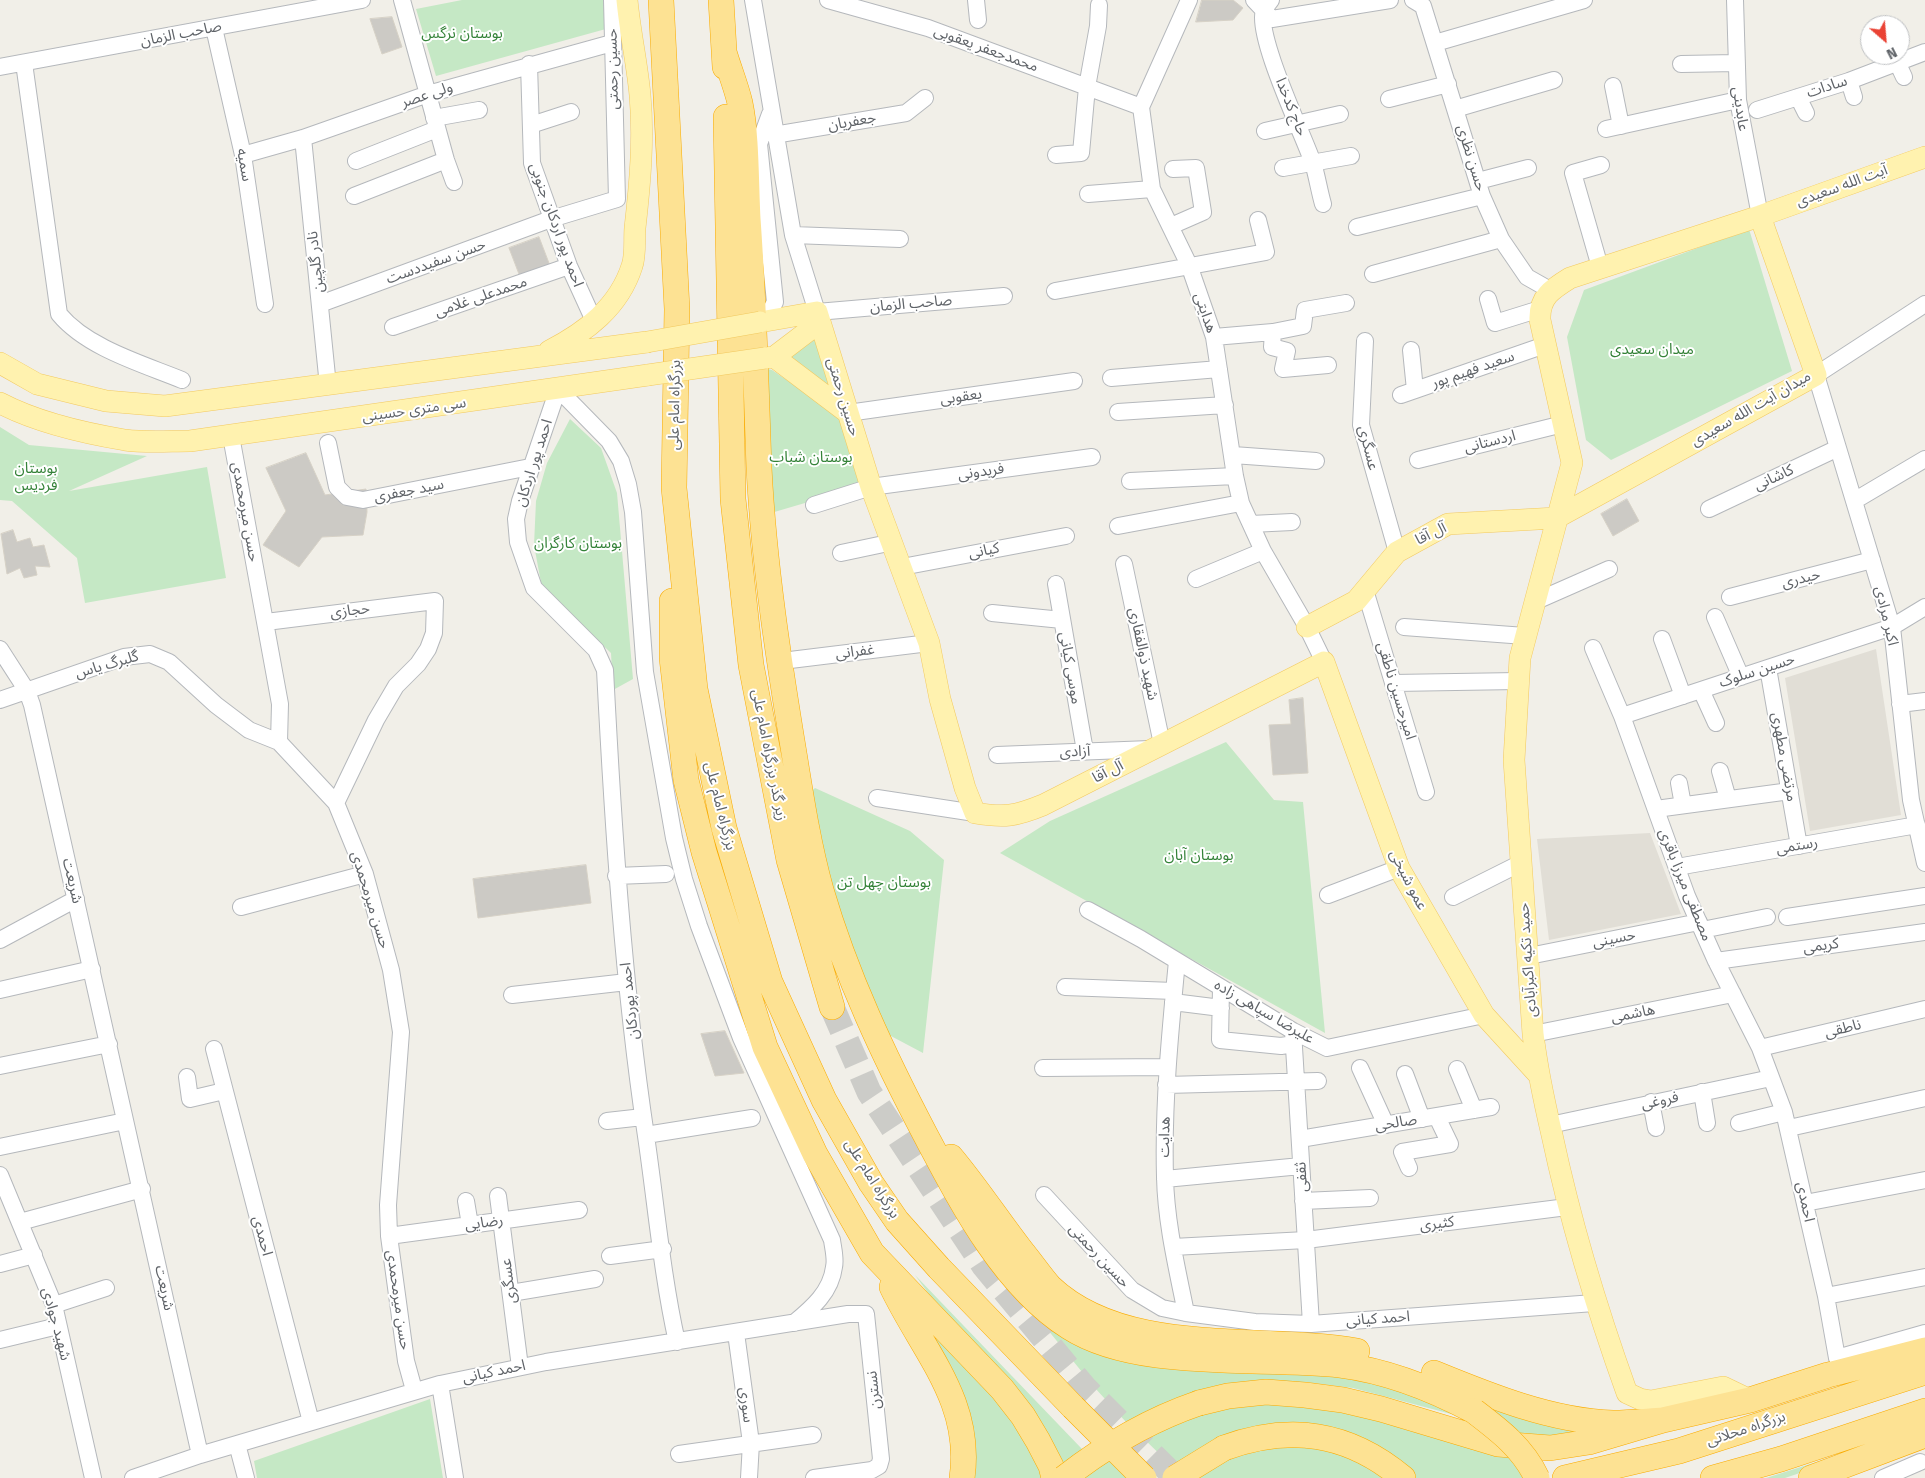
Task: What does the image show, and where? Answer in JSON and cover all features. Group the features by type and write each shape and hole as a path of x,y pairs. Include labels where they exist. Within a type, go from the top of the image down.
{"highway":[{"name":"بزرگراه امام علی","path":"661,0 677,309 674,488 695,690 724,828 770,982 824,1100 871,1183 898,1221 974,1307 1144,1478"},
{"path":"721,0 724,52 740,105 754,294 762,533 785,706 800,800 822,891 851,977 910,1106 958,1196 1002,1262 1038,1301 1067,1326 1087,1338 1141,1352 1202,1358 1338,1365 1379,1372 1418,1384 1474,1410 1508,1436 1537,1478"},
{"name":"زیر گذر بزرگراه امام علی","path":"724,52 733,499 753,674 789,860 832,1007"},
{"path":"674,488 672,658 686,780 704,852 765,1047 815,1154 882,1265 904,1312 934,1358 950,1389 962,1430 962,1478"},
{"path":"910,1106 1050,1286 1080,1309 1101,1320 1174,1337 1306,1345 1383,1356 1420,1368 1476,1391 1582,1420 1614,1423 1663,1420"},
{"path":"882,1265 1002,1389 1023,1416 1038,1441 1051,1466 1054,1478"},
{"path":"1064,1478 1091,1457 1140,1428 1168,1414 1199,1403 1228,1396 1266,1392 1305,1394 1343,1400 1381,1409 1498,1444 1537,1449 1589,1442 1663,1420 1750,1400 1833,1367 1925,1350"},
{"name":"بزرگراه محلاتی","path":"1572,1476 1679,1451 1925,1372"},
{"path":"1713,1478 1789,1456 1925,1411"},
{"path":"1175,1478 1224,1448 1263,1436 1313,1435 1340,1441 1366,1453 1403,1478"},
{"path":"1811,1478 1920,1453"}],"main road":[{"path":"537,357 570,340 594,323 607,310 633,265 640,198 640,95 627,0"},
{"name":"آیت الله سعیدی","path":"1760,216 1925,156"},
{"path":"1556,518 1572,463 1545,345 1540,309 1550,290 1570,278 1600,267 1760,216"},
{"name":"میدان آیت الله سعیدی","path":"1556,518 1816,375 1760,216"},
{"path":"0,363 37,384 106,401 165,406 328,386 647,342 762,322 819,317"},
{"name":"سی متری حسینی","path":"0,403 14,410 60,426 126,440 190,441 770,357 819,317"},
{"name":"حسین رحمتی","path":"819,317 871,487 902,566 929,643 948,726 965,788 975,813"},
{"path":"770,357 848,414"},
{"name":"آل آقا","path":"1307,627 1356,601 1397,552 1448,524 1556,518"},
{"name":"حمید تکیه اکبرآبادی","path":"1556,518 1520,658 1514,760 1537,1073 1567,1207 1594,1302 1627,1393 1640,1399 1651,1401 1724,1386 1750,1400"},
{"name":"آل آقا","path":"975,813 992,816 1016,816 1043,805 1324,662"},
{"name":"عمو شیخی","path":"1324,662 1399,868 1484,1015 1537,1073"}],"street":[{"name":"صاحب الزمان","path":"0,67 362,0"},
{"path":"402,0 446,160 454,182"},
{"name":"حسین رحمتی","path":"612,0 618,199"},
{"name":"حسین رحمتی","path":"753,0 774,135 793,236 819,317"},
{"name":"محمدجعفر یعقوبی","path":"828,0 847,2 928,28 1141,106"},
{"path":"976,0 978,20"},
{"path":"1141,106 1188,0"},
{"path":"1263,4 1272,19 1390,0"},
{"path":"1435,42 1563,3 1584,0"},
{"name":"عابدینی","path":"1735,0 1738,100 1760,216"},
{"name":"حسن نظری","path":"1418,3 1435,42 1480,188 1501,239 1527,277 1550,290"},
{"name":"حاج کدخدا","path":"1263,4 1265,33 1283,93 1298,124 1313,164 1322,204"},
{"path":"1056,155 1081,153 1087,87 1098,26 1099,5"},
{"name":"سمیه","path":"214,28 244,155 265,304"},
{"name":"ولی عصر","path":"244,155 303,138 428,94 529,64 612,43"},
{"name":"سادات","path":"1910,58 1925,52"},
{"path":"24,63 60,314 65,321 102,346 182,380"},
{"path":"1681,64 1736,63"},
{"name":"احمد پور اردکان جنوبی","path":"529,64 532,162 569,266 594,323"},
{"name":"سادات","path":"1757,110 1849,81 1890,65"},
{"path":"1899,65 1904,77"},
{"path":"1455,109 1554,80"},
{"path":"1849,81 1854,97"},
{"path":"1389,98 1448,84"},
{"path":"1613,86 1614,127 1738,100"},
{"path":"1798,97 1806,113"},
{"name":"جعفریان","path":"774,135 906,113 925,98"},
{"name":"هدایتی","path":"1141,106 1152,189 1189,265 1214,337 1235,476 1241,503 1263,551 1307,627 1324,662"},
{"path":"356,161 436,124 479,110"},
{"path":"531,124 571,112"},
{"path":"762,322 775,302 759,144 771,112"},
{"path":"1265,131 1340,114"},
{"name":"نادر گلچین","path":"303,138 328,386"},
{"path":"1283,168 1351,156"},
{"path":"354,196 446,160"},
{"path":"1600,267 1573,173 1601,165"},
{"path":"1171,226 1203,212 1196,168 1173,169"},
{"path":"1357,227 1480,188 1528,168"},
{"path":"1088,194 1152,189"},
{"name":"حسن سفیددست","path":"320,304 551,219 618,199"},
{"path":"1055,291 1266,252 1258,220"},
{"path":"793,236 900,238"},
{"path":"1373,274 1501,239"},
{"name":"محمدعلی غلامی","path":"393,327 569,266"},
{"name":"صاحب الزمان","path":"819,317 1004,296"},
{"path":"1488,299 1495,323 1540,309"},
{"path":"1214,337 1273,332 1304,326 1305,310 1346,303"},
{"path":"1816,375 1925,304"},
{"path":"1273,332 1272,347 1286,351 1283,369 1328,365"},
{"name":"عسگری","path":"1366,341 1361,424 1397,552"},
{"name":"سعید فهیم پور","path":"1411,350 1408,392 1545,345"},
{"path":"1111,378 1219,369"},
{"name":"اکبر مرادی","path":"1816,375 1892,627 1900,704 1918,800 1917,825 1925,863"},
{"name":"یعقوبی","path":"848,414 1074,381"},
{"path":"558,389 609,441 626,476 633,512 645,672 674,838 684,880 699,926 741,1038 832,1240 834,1267 826,1290 811,1309 794,1323"},
{"name":"احمد پور اردکان","path":"558,389 530,467 516,520 518,542 534,588 601,658"},
{"path":"1118,412 1225,405"},
{"name":"اردستانی","path":"1418,460 1563,424"},
{"name":"حسن میرمحمدی","path":"231,436 280,704 279,742 336,803 365,874 391,970 400,1032 388,1205 389,1236 406,1361 414,1390"},
{"name":"سید جعفری","path":"328,443 337,487 347,497 363,500 530,467"},
{"name":"کاشانی","path":"1709,509 1838,448"},
{"path":"1233,455 1316,462"},
{"name":"فریدونی","path":"814,505 871,487 1092,457"},
{"path":"1854,501 1925,459"},
{"path":"1130,481 1235,476"},
{"path":"1118,526 1241,503"},
{"path":"1251,524 1292,522"},
{"name":"کیانی","path":"902,566 1066,536"},
{"path":"841,553 893,542"},
{"path":"1196,579 1263,551"},
{"name":"حیدری","path":"1730,597 1872,560"},
{"name":"شهید ذوالفقاری","path":"1124,564 1157,747"},
{"path":"1534,602 1609,569"},
{"name":"موسی کیانی","path":"1056,584 1084,751"},
{"name":"امیرحسین ناطقی","path":"1365,590 1426,792"},
{"name":"حجازی","path":"266,622 435,600 434,633 428,649 418,664 396,686 376,720 336,803"},
{"name":"حسین سلوک","path":"1622,716 1892,627 1925,607"},
{"path":"992,613 1062,620"},
{"path":"1715,617 1741,677"},
{"path":"1404,627 1525,636"},
{"path":"1662,639 1683,696"},
{"name":"غفرانی","path":"782,661 929,643"},
{"name":"مصطفی میرزا باقری","path":"1593,648 1622,716 1677,867 1701,926 1716,961 1760,1048"},
{"name":"شریعت","path":"0,649 27,691 32,705 125,1121 142,1189 200,1455"},
{"name":"گلبرگ یاس","path":"0,700 124,657 150,654 168,662 216,705 249,730 279,742"},
{"name":"احمد پوردکان","path":"601,658 605,670 616,876 627,982 643,1117 677,1342"},
{"name":"مرتضی مطهری","path":"1768,668 1799,846"},
{"path":"1394,683 1518,681"},
{"path":"1702,690 1716,723"},
{"path":"1900,704 1925,701"},
{"name":"آزادی","path":"997,755 1157,747"},
{"path":"1720,770 1728,799"},
{"path":"1679,783 1684,806"},
{"path":"1656,809 1790,791"},
{"name":"آل آقا","path":"877,798 975,813"},
{"name":"رستمی","path":"1677,867 1917,825"},
{"path":"1453,897 1521,863"},
{"path":"1328,895 1399,868"},
{"path":"241,907 365,874"},
{"path":"616,876 666,874"},
{"path":"1787,917 1925,896"},
{"path":"0,940 76,899"},
{"name":"علیرضا سپاهی زاده","path":"1088,910 1221,988 1294,1038 1327,1048 1484,1015"},
{"path":"1701,926 1766,917"},
{"name":"حسینی","path":"1529,956 1701,926"},
{"name":"کریمی","path":"1716,961 1925,932"},
{"name":"هدایت","path":"1177,961 1166,1085 1165,1179 1173,1247 1186,1313"},
{"path":"0,990 92,969"},
{"path":"512,995 627,982"},
{"path":"1065,987 1174,997 1221,1008"},
{"path":"1221,988 1220,1040 1281,1046 1294,1038"},
{"name":"هاشمی","path":"1533,1034 1732,994"},
{"name":"ناطقی","path":"1760,1048 1925,1009"},
{"name":"ثقفی","path":"1294,1038 1311,1324"},
{"path":"0,1066 109,1044"},
{"name":"احمدی","path":"1760,1048 1789,1128 1826,1296 1833,1367"},
{"name":"احمدی","path":"214,1049 311,1422"},
{"path":"1043,1068 1167,1067"},
{"path":"1360,1068 1386,1125"},
{"path":"1457,1069 1474,1110"},
{"path":"1405,1074 1430,1118 1450,1144 1402,1152 1408,1168"},
{"path":"187,1077 190,1099 224,1091"},
{"name":"فروغی","path":"1550,1125 1771,1078"},
{"path":"1166,1085 1318,1081"},
{"path":"1702,1092 1706,1123"},
{"path":"1789,1128 1925,1098"},
{"path":"1652,1102 1656,1128"},
{"name":"صالحی","path":"1300,1139 1491,1107"},
{"path":"1739,1123 1784,1112"},
{"path":"607,1121 643,1117"},
{"path":"646,1135 752,1118"},
{"path":"0,1147 125,1121"},
{"path":"1165,1179 1301,1166"},
{"name":"شهید جوادی","path":"0,1175 4,1193 20,1222 54,1306 93,1478"},
{"path":"1805,1203 1925,1180"},
{"path":"20,1222 142,1189"},
{"name":"حسین رحمتی","path":"1044,1194 1116,1275 1132,1290 1162,1308"},
{"name":"عسگری","path":"498,1196 520,1367"},
{"path":"1304,1201 1370,1198"},
{"path":"466,1201 470,1225"},
{"name":"کثیری","path":"1173,1247 1306,1240 1567,1207"},
{"name":"رضایی","path":"389,1236 579,1210"},
{"path":"610,1256 662,1249"},
{"path":"0,1264 34,1255"},
{"path":"1826,1296 1925,1277"},
{"path":"511,1293 596,1279"},
{"path":"54,1306 106,1288"},
{"name":"احمد کیانی","path":"1162,1308 1255,1322 1311,1324 1594,1302"},
{"name":"احمد کیانی","path":"133,1478 200,1455 414,1390 440,1384 520,1367 794,1323 866,1314"},
{"name":"نسترن","path":"814,1478 872,1470 879,1466 881,1459 866,1314"},
{"path":"0,1340 58,1326"},
{"name":"سوری","path":"736,1333 750,1443 749,1478"},
{"path":"1833,1367 1925,1333"},
{"path":"440,1384 455,1478"},
{"path":"679,1454 813,1434"},
{"path":"237,1444 246,1478"},
{"path":"1882,1478 1920,1453"}],"shaded area":[{"path":"1876,649 1901,815 1810,831 1785,678"},
{"path":"1650,833 1681,914 1549,940 1537,839"}],"green space":[{"name":"بوستان نرگس","path":"462,0 613,0 613,27 436,76 416,9"},
{"name":"میدان سعیدی","path":"1749,229 1792,371 1611,460 1586,440 1567,337 1584,290"},
{"path":"815,334 835,394 782,359"},
{"name":"بوستان شباب","path":"764,368 772,370 840,416 866,485 771,513"},
{"name":"بوستان کارگران","path":"570,419 601,448 617,493 633,679 613,690 611,653 542,588 534,545 536,501 547,463"},
{"name":"بوستان فردیس","path":"0,427 29,445 147,456 69,491 207,467 226,578 85,603 77,558 12,501 0,500"},
{"name":"بوستان آبان","path":"1226,742 1274,800 1303,802 1325,1033 1000,853 1050,821"},
{"name":"بوستان چهل تن","path":"815,788 910,831 944,860 923,1053 889,1035 842,939 799,802"},
{"path":"915,1275 1082,1449 1057,1470"},
{"path":"1026,1303 1292,1371 1384,1382 1470,1419 1353,1388 1305,1382 1253,1384 1126,1422 1095,1388"},
{"path":"911,1305 994,1391 1046,1478 971,1478"},
{"path":"1466,1395 1607,1428 1571,1435 1520,1438"},
{"path":"430,1399 443,1478 257,1478 254,1461"},
{"path":"1259,1402 1340,1409 1514,1454 1524,1478 1415,1478 1401,1467 1316,1429 1174,1468 1142,1437 1198,1415"},
{"path":"1326,1444 1392,1478 1186,1478 1242,1448"},
{"path":"1861,1448 1868,1450 1785,1478 1766,1478"},
{"path":"1105,1456 1127,1478 1079,1478"}],"building":[{"path":"1202,0 1233,0 1243,8 1233,20 1196,22"},
{"path":"392,17 402,47 382,54 370,19"},
{"path":"539,237 552,271 522,282 509,248"},
{"path":"306,453 325,495 366,489 367,512 363,535 322,537 299,567 263,545 286,511 266,468"},
{"path":"1627,499 1639,521 1613,536 1601,514"},
{"path":"13,530 17,542 30,538 33,547 44,545 50,567 35,566 37,575 24,578 20,568 7,574 1,534"},
{"path":"1303,698 1308,773 1273,775 1269,725 1291,724 1289,700"},
{"path":"586,865 591,903 478,918 473,879"},
{"path":"725,1031 744,1073 715,1076 701,1034"}],"tunnel":[{"path":"832,1007 869,1092 984,1266 1085,1388 1176,1478"}]}
